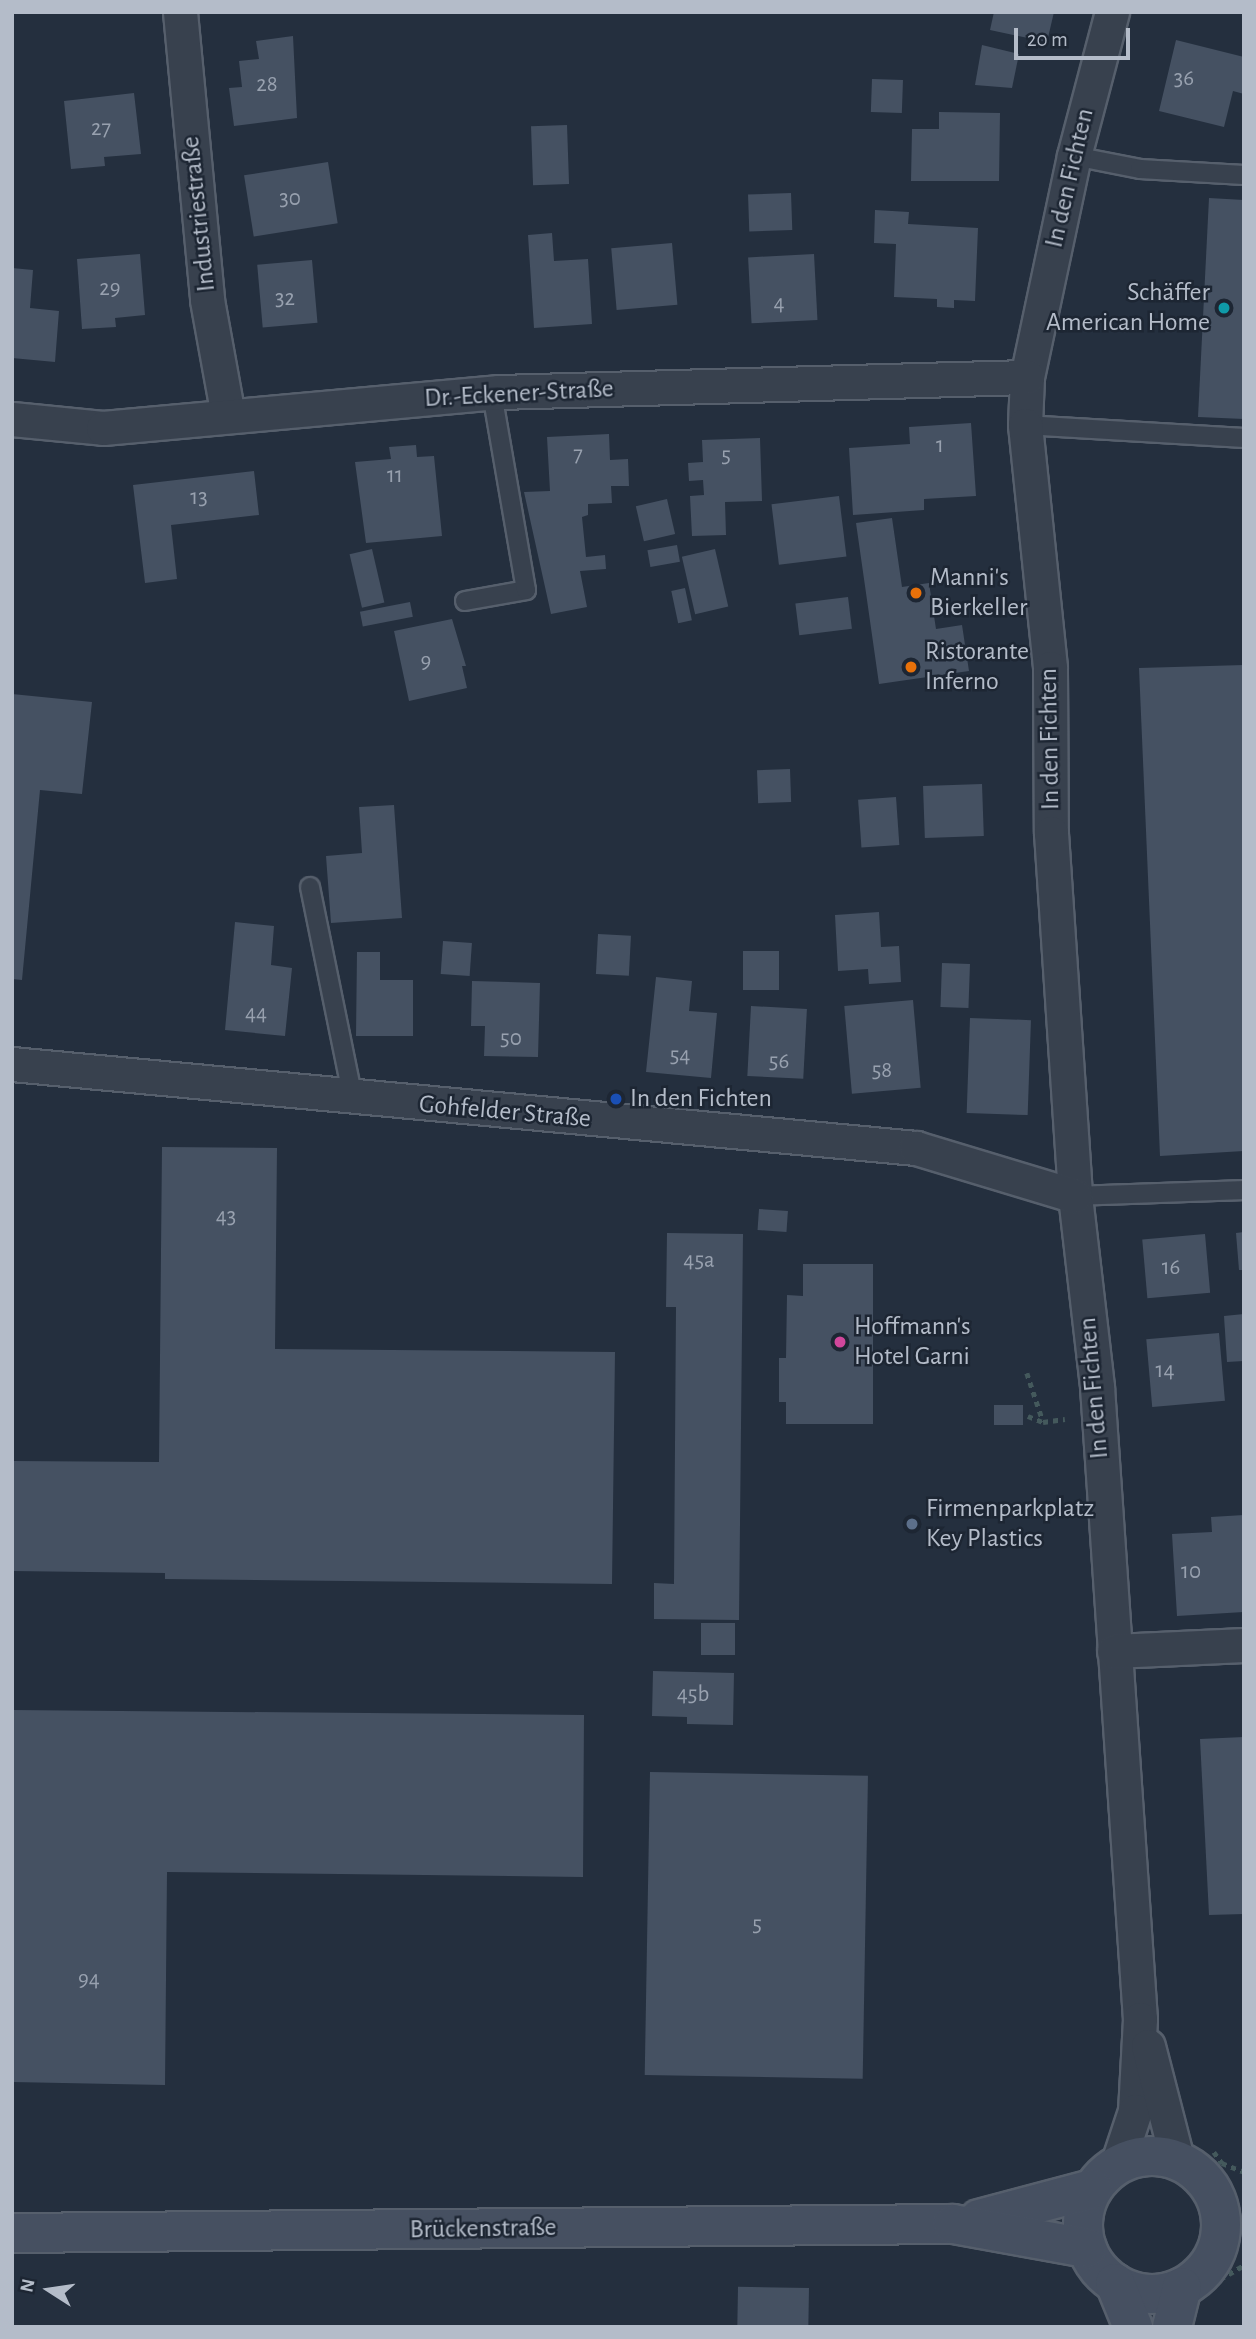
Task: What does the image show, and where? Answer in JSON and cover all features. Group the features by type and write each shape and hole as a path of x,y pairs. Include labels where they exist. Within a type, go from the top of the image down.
{"main road":[{"path":"1133,2327 1115,2283 1087,2248 1083,2228 1105,2177 1136,2157 1177,2159 1208,2182 1244,2196"},
{"name":"Brückenstraße","path":"953,2224 1105,2177"},
{"path":"1115,2283 1148,2294 1182,2287 1228,2252 1222,2220 1208,2182"},
{"name":"Brückenstraße","path":"12,2233 953,2224 1087,2248"},
{"path":"1172,2327 1182,2287"}],"street":[{"name":"Industriestraße","path":"180,12 207,300 228,415"},
{"name":"In den Fichten","path":"1105,2177 1135,2111 1140,2019 1097,1387 1075,1196 1051,833 1050,668 1025,425 1027,377 1074,156 1112,12"},
{"name":"Dr.-Eckener-Straße","path":"12,419 103,428 492,393 1027,377"},
{"name":"Gohfelder Straße","path":"12,1065 353,1099 916,1148 1075,1196"},
{"path":"1114,1651 1244,1645"},
{"name":"In den Fichten","path":"1140,2019 1177,2159"}],"lane":[{"path":"1074,156 1140,169 1244,175"},
{"path":"465,601 526,590 492,393"},
{"path":"1025,425 1244,439"},
{"path":"310,887 353,1099"},
{"path":"1075,1196 1244,1190"}],"path":[{"path":"1027,1373 1043,1422"}],"building":[{"path":"994,12 1054,12 1047,42 990,30"},
{"path":"293,36 297,118 234,126 229,88 242,87 239,61 259,59 256,41"},
{"path":"1176,40 1244,57 1244,94 1233,91 1224,127 1159,111"},
{"path":"982,45 1019,54 1012,88 975,85"},
{"path":"872,79 903,80 902,113 871,112"},
{"path":"134,93 141,154 104,157 105,166 71,169 64,101"},
{"path":"939,112 1000,113 999,181 911,181 912,129 939,129"},
{"path":"567,125 569,184 533,185 531,126"},
{"path":"328,162 338,223 254,237 244,175"},
{"path":"791,193 792,230 749,231 748,195"},
{"name":"Schäffer American Home","path":"1209,198 1244,200 1244,419 1198,417"},
{"path":"875,210 909,212 908,224 978,228 975,301 954,300 954,308 937,307 937,299 894,297 896,244 874,243"},
{"path":"552,233 554,261 588,259 592,324 534,328 528,235"},
{"path":"672,243 677,305 617,310 611,248"},
{"path":"140,254 145,315 115,318 116,327 82,329 77,259"},
{"path":"814,254 817,320 752,323 748,257"},
{"path":"312,260 317,323 263,328 257,265"},
{"path":"12,268 33,270 30,308 59,311 55,362 12,358"},
{"path":"971,423 976,496 924,499 924,510 853,515 849,448 910,444 909,427"},
{"path":"609,434 610,460 628,459 629,486 611,486 612,503 588,504 588,515 582,517 586,557 605,555 606,569 580,571 587,607 551,614 524,492 550,491 547,437"},
{"path":"760,438 762,501 725,502 726,535 692,536 690,496 704,495 703,480 689,481 688,463 703,462 702,440"},
{"path":"416,445 417,457 434,456 442,536 366,543 355,462 391,459 389,447"},
{"path":"254,471 259,515 171,525 177,579 145,583 133,485"},
{"path":"839,496 846,557 779,565 772,504"},
{"path":"667,499 675,534 644,541 636,506"},
{"path":"892,518 902,587 929,583 936,629 962,625 969,671 879,684 856,523"},
{"path":"677,545 680,562 650,567 647,550"},
{"path":"372,549 384,603 362,608 350,554"},
{"path":"715,549 728,606 695,614 682,557"},
{"path":"685,588 692,620 678,623 671,591"},
{"path":"848,597 852,629 799,635 795,603"},
{"path":"410,602 413,617 363,626 360,612"},
{"path":"452,619 466,666 462,666 467,688 409,701 394,631"},
{"path":"1244,665 1244,1151 1160,1156 1139,668"},
{"path":"12,694 92,702 82,794 40,790 22,980 12,979"},
{"path":"790,769 791,802 758,803 757,770"},
{"path":"982,784 984,836 925,838 923,786"},
{"path":"896,797 899,845 861,848 858,800"},
{"path":"394,805 402,918 331,923 326,856 362,853 359,807"},
{"path":"879,912 881,947 899,946 901,982 869,984 868,969 838,971 835,915"},
{"path":"235,922 274,926 271,965 292,968 285,1036 225,1030"},
{"path":"598,934 631,936 629,976 596,974"},
{"path":"443,941 472,943 470,976 441,974"},
{"path":"743,951 779,951 779,990 743,990"},
{"path":"357,952 380,952 380,980 413,980 413,1036 356,1036"},
{"path":"942,963 970,964 968,1008 940,1007"},
{"path":"656,977 692,981 689,1011 717,1013 711,1078 646,1072"},
{"path":"472,981 540,983 538,1057 484,1056 485,1026 471,1026"},
{"path":"913,1000 921,1088 852,1094 844,1006"},
{"path":"751,1006 807,1009 803,1079 747,1076"},
{"path":"970,1018 1031,1020 1028,1115 967,1113"},
{"path":"162,1147 277,1148 275,1349 615,1352 612,1584 165,1579 165,1573 12,1571 12,1461 159,1462"},
{"path":"759,1209 788,1211 786,1232 758,1230"},
{"path":"1244,1232 1244,1270 1239,1270 1236,1233"},
{"path":"667,1233 743,1234 739,1620 654,1619 654,1583 674,1584 676,1307 666,1307"},
{"path":"1205,1234 1210,1293 1147,1298 1142,1239"},
{"path":"803,1264 873,1264 873,1424 786,1424 786,1402 779,1402 779,1358 786,1358 787,1295 803,1296"},
{"path":"1244,1314 1244,1361 1227,1362 1224,1316"},
{"path":"1219,1333 1225,1401 1152,1407 1146,1339"},
{"path":"994,1405 1023,1405 1023,1425 994,1425"},
{"path":"1244,1515 1244,1612 1177,1616 1172,1534 1212,1532 1211,1517"},
{"path":"701,1623 735,1623 735,1655 701,1655"},
{"path":"653,1671 734,1673 733,1725 687,1724 687,1717 652,1716"},
{"path":"12,1710 584,1715 583,1877 167,1872 165,2085 12,2082"},
{"path":"1244,1737 1244,1914 1209,1915 1200,1739"},
{"path":"650,1772 868,1776 863,2079 645,2075"},
{"path":"738,2287 809,2288 808,2327 737,2326"}],"place":[{"name":"Schäffer American Home","path":"1224,308"},
{"name":"Manni's Bierkeller","path":"916,593"},
{"name":"Ristorante Inferno","path":"911,667"},
{"name":"In den Fichten","path":"616,1099"},
{"name":"Hoffmann's Hotel Garni","path":"840,1342"},
{"name":"Firmenparkplatz Key Plastics","path":"912,1524"}]}
